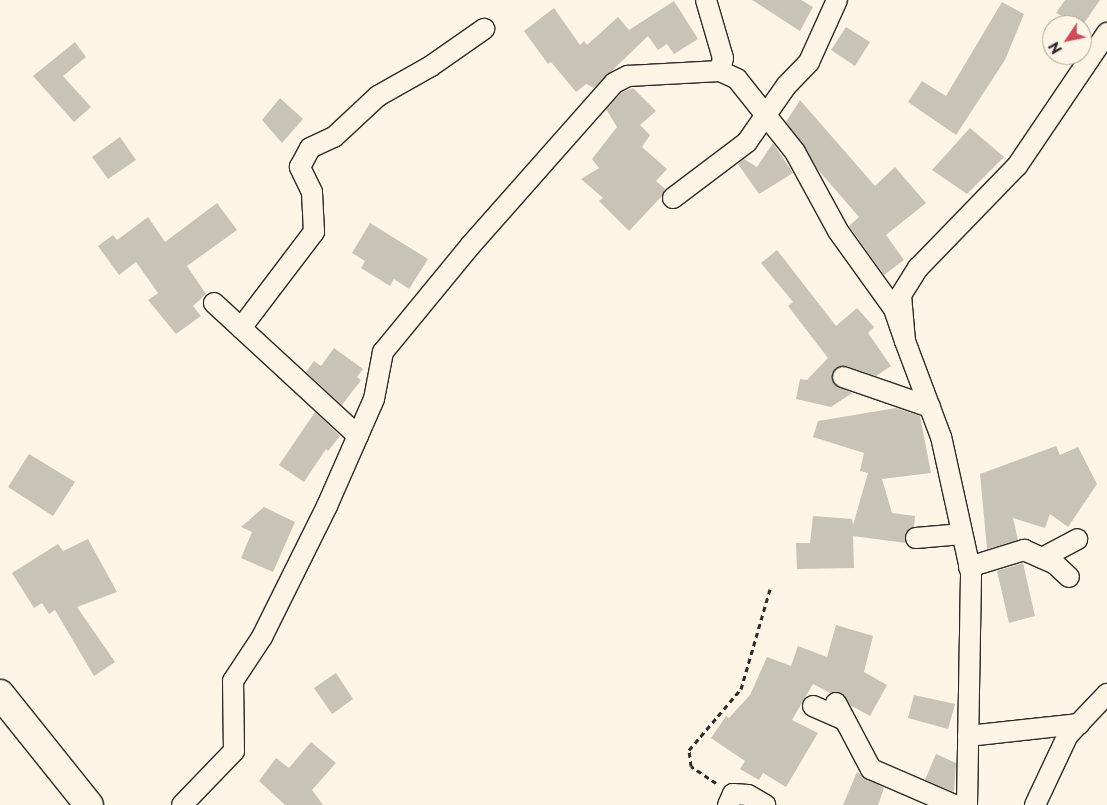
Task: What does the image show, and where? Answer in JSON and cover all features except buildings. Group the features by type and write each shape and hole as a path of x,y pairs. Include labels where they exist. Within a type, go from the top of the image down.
{"main road":[{"path":"0,694 89,805"}],"street":[{"path":"706,0 723,58 720,71"},
{"path":"673,198 747,142 768,118 786,86 809,62 837,0"},
{"path":"241,328 314,232 312,192 300,167 310,148 334,137 378,96 431,66 484,29"},
{"path":"905,341 901,295 918,268 1016,166 1107,33"},
{"path":"182,805 234,751 233,681 262,638 358,436 374,399 383,352 470,246 614,83 628,76 720,71 737,79 795,152 838,231 894,309 930,407 940,437 970,566 967,805"},
{"path":"214,303 358,436"},
{"path":"843,377 930,407"},
{"path":"916,538 962,534"},
{"path":"1042,558 1077,539"},
{"path":"970,566 1024,550 1042,558 1069,577"},
{"path":"1035,805 1048,772 1079,724 1107,694"},
{"path":"813,706 840,711 871,769 954,805"},
{"path":"968,736 1079,724"},
{"path":"730,799 748,795 765,805"}],"path":[{"path":"730,799 690,766 689,750 741,689 770,589"}]}
